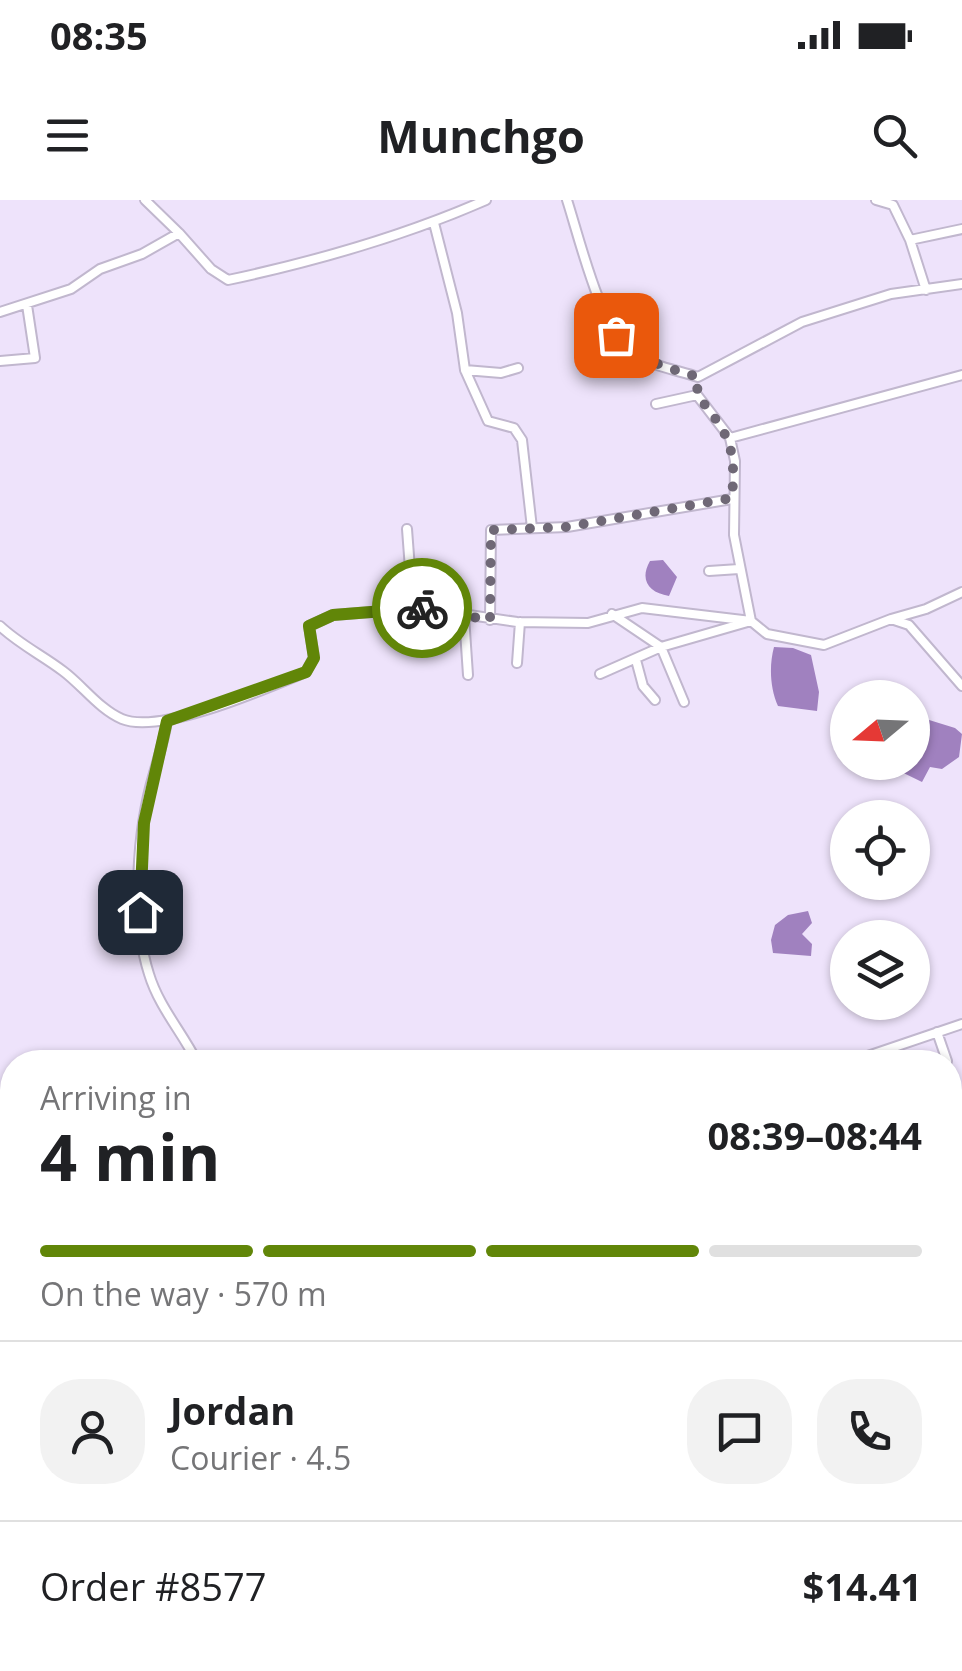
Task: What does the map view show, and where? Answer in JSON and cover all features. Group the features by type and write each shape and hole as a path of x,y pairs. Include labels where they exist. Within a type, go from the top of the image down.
{"street":[{"path":"145,200 210,269 228,280 434,224 485,200"},
{"path":"567,200 602,307 616,335 630,351 647,360 698,377 802,322 890,294 962,284"},
{"path":"876,200 893,205 906,200"},
{"path":"893,205 910,240 926,290"},
{"path":"434,224 457,312 465,370 488,421 514,428 522,440 532,528"},
{"path":"910,240 962,228"},
{"path":"0,312 70,289 100,269 142,254 178,232"},
{"path":"27,305 36,370"},
{"path":"0,361 35,358"},
{"path":"465,370 502,373 518,368"},
{"path":"730,438 962,375"},
{"path":"698,377 697,395 730,438 735,461 732,498 739,570 752,622"},
{"path":"656,404 697,395"},
{"path":"490,620 491,530 619,520 732,498"},
{"path":"407,529 413,608"},
{"path":"710,571 739,570"},
{"path":"0,626 124,720 143,724 167,721 306,672 314,658 309,626 333,615 413,608 490,620 588,623 612,614 658,608 752,622 766,634 824,645 962,592"},
{"path":"612,614 661,647 684,702"},
{"path":"464,616 468,675"},
{"path":"891,619 908,624 962,686"},
{"path":"517,663 520,622"},
{"path":"600,674 661,647 752,622"},
{"path":"636,660 643,686 655,700"},
{"path":"167,721 144,823 139,891 141,934 149,975 169,1018 190,1050"},
{"path":"885,1050 962,1024"},
{"path":"937,1032 943,1050"}],"shaded area":[{"path":"663,560 677,577 669,596 651,589 646,580 650,561"},
{"path":"774,647 793,648 811,655 819,692 817,711 778,706 771,677"},
{"path":"930,720 962,734 959,757 942,769 930,767"},
{"path":"808,911 812,923 802,934 812,944 811,956 773,953 775,925 788,915"}],"way so far":[{"path":"422,608 490,620 491,530 567,527 732,498 735,461 730,438 697,395 698,377 647,360 630,351 616,335"}],"route":[{"path":"140,912 144,823 167,721 306,672 314,658 309,626 333,615 422,608"}]}
